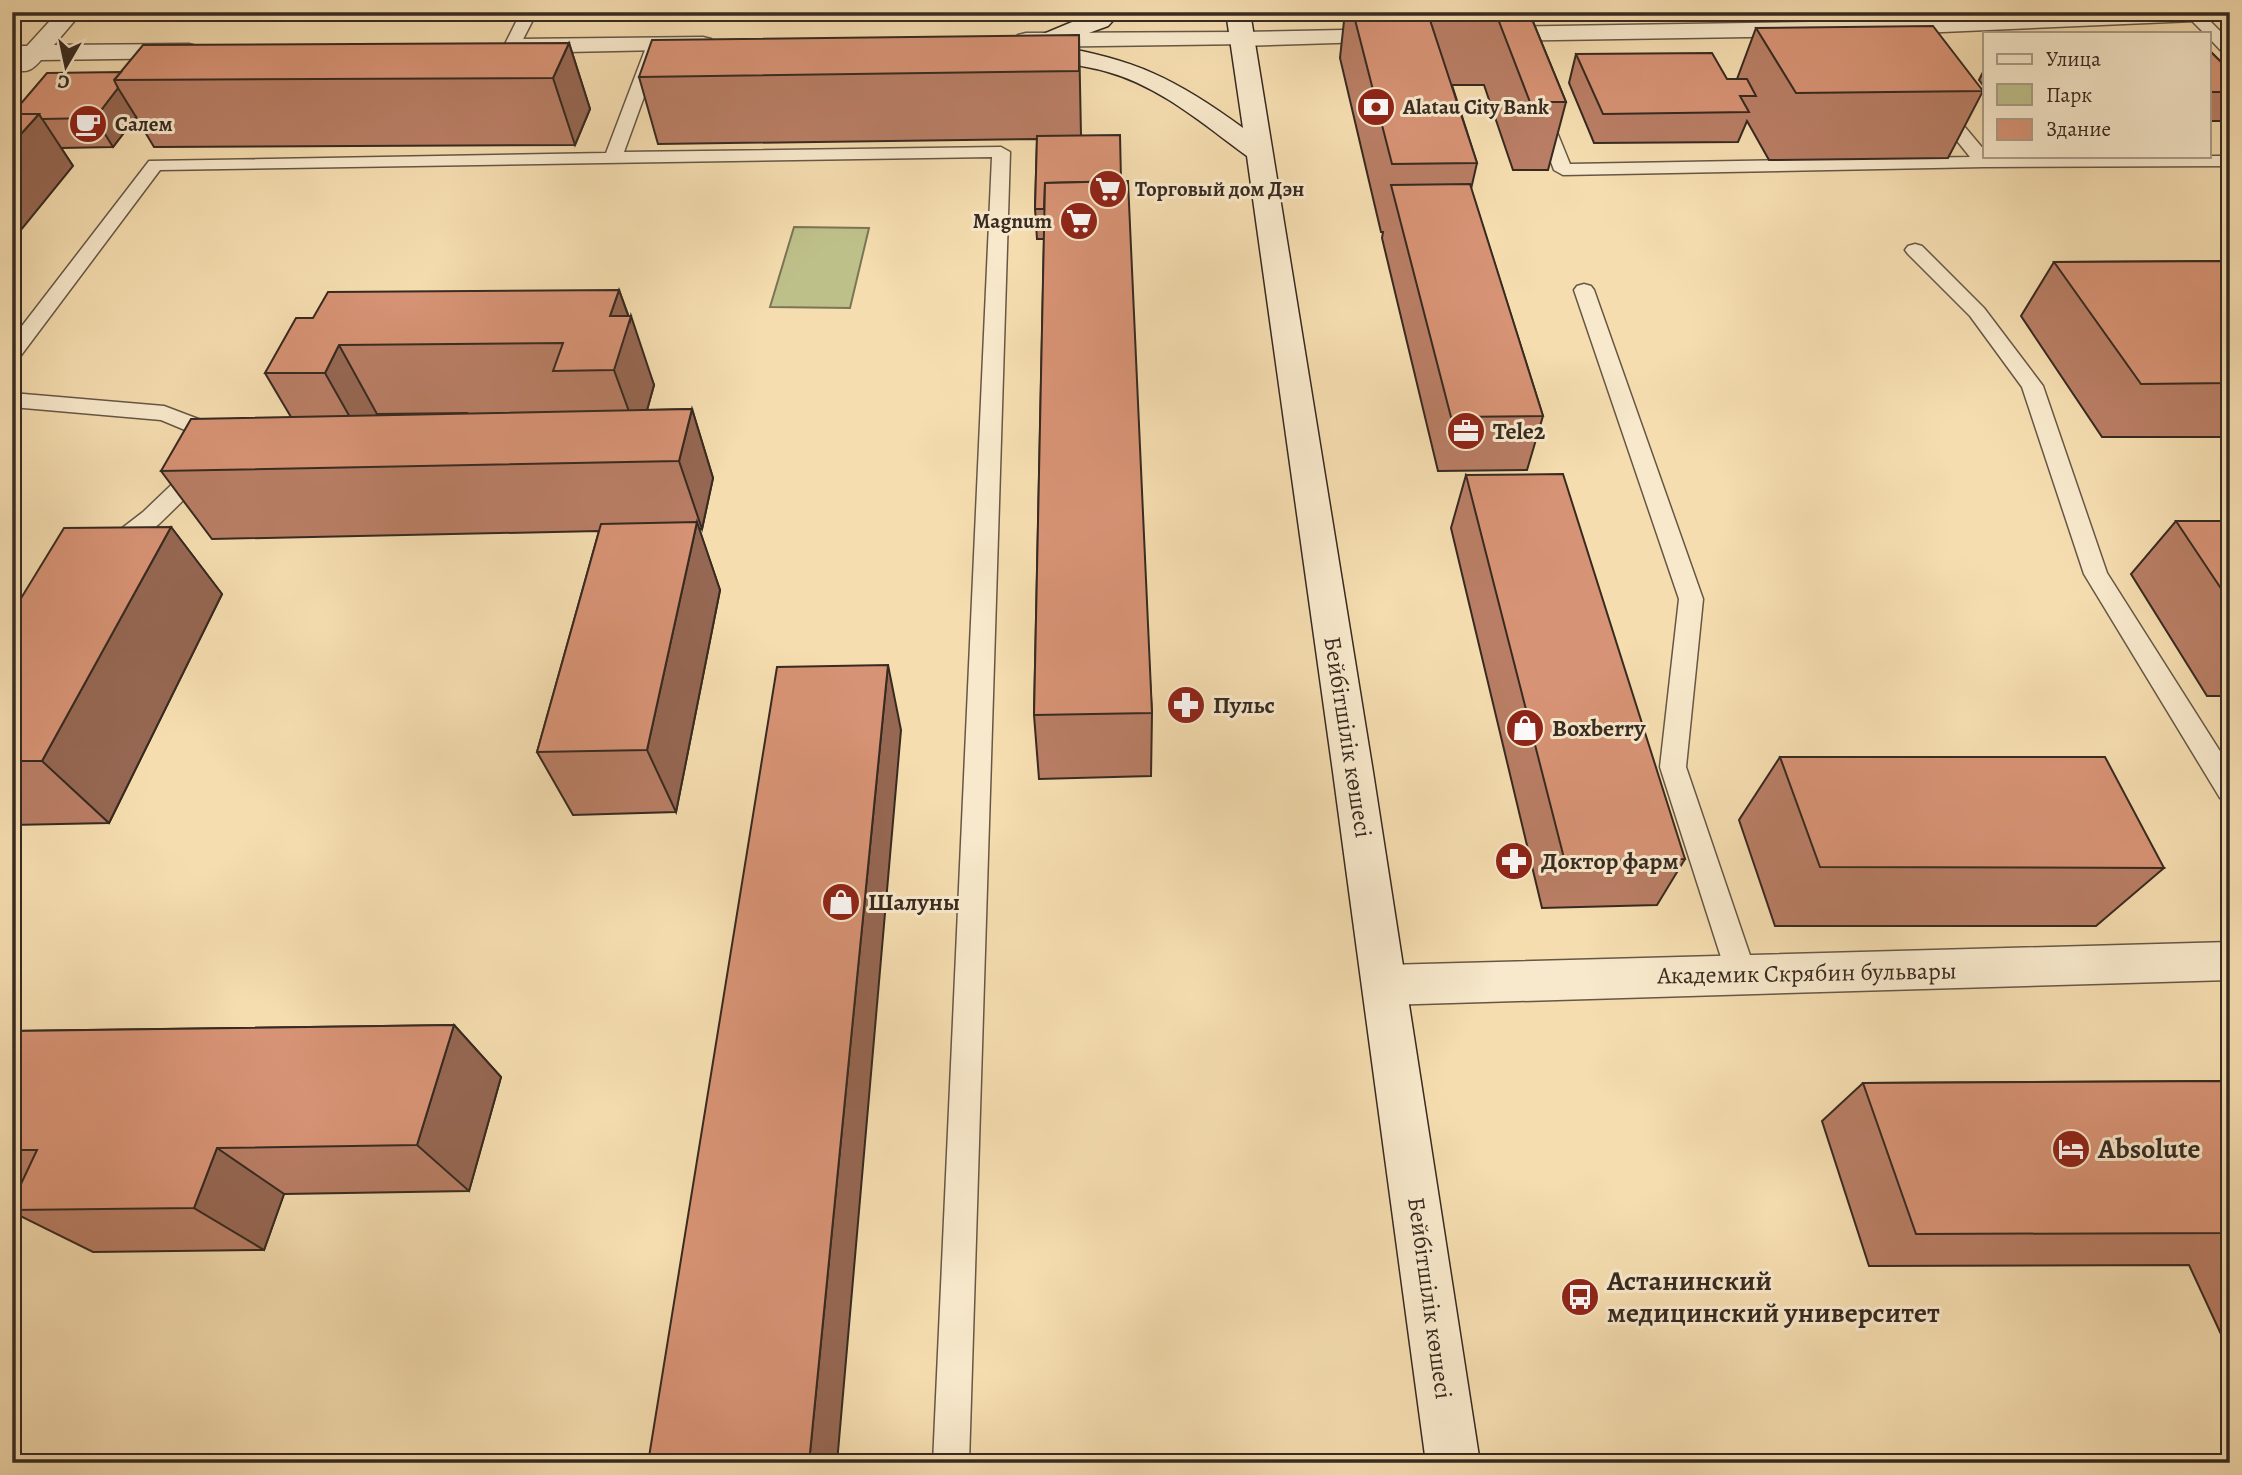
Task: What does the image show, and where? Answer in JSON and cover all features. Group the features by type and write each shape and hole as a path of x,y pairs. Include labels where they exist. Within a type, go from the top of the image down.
{"street":[{"path":"12,15 19,12"},
{"path":"12,78 23,53 71,12"},
{"path":"1049,40 1100,21 1110,12"},
{"path":"1458,35 1515,40 2185,14"},
{"path":"1261,154 1176,93 1129,71 1077,56 1000,43 1240,25 1417,35"},
{"name":"Бейбітшілік көшесі","path":"1240,25 1385,985 1453,1463"},
{"path":"485,47 721,44"},
{"path":"23,53 213,50"},
{"name":"Академик Скрябин бульвары","path":"1385,985 2230,961"}],"lane":[{"path":"512,46 529,12"},
{"path":"2185,14 2230,14"},
{"path":"2185,14 2207,32"},
{"path":"1874,28 1891,48"},
{"path":"2210,35 2230,51"},
{"path":"612,160 654,45"},
{"path":"1924,89 1984,162"},
{"path":"1535,96 1563,170 1984,162 2230,161"},
{"path":"12,353 155,165 1001,152 951,1463"},
{"path":"1916,250 1977,312 2032,386 2095,574 2230,790"},
{"path":"1584,290 1691,599 1673,767 1742,976"},
{"path":"12,400 164,413 193,425 210,444 199,472 151,518 92,563"},
{"path":"199,472 227,471"}],"green space":[{"path":"794,227 869,228 850,308 770,307"}],"building":[{"path":"1353,12 1529,12 1566,102 1530,102 1498,19 1430,20 1477,163 1392,164"},
{"path":"1933,26 1983,91 1796,93 1756,28"},
{"path":"1079,35 1079,71 639,77 652,40"},
{"path":"569,43 553,78 114,80 143,45"},
{"path":"2210,51 2230,71 2230,92 2210,92"},
{"path":"1712,53 1727,79 1747,79 1756,96 1740,96 1749,112 1603,114 1576,54"},
{"path":"121,72 114,80 118,88 95,118 42,119 39,114 12,114 47,73"},
{"path":"12,114 39,114 12,144"},
{"path":"1120,135 1121,181 1045,183 1044,209 1035,209 1037,136"},
{"path":"1128,181 1152,713 1034,715 1045,183"},
{"path":"1470,184 1543,416 1451,417 1391,185"},
{"path":"2230,261 2230,383 2141,384 2054,262"},
{"path":"619,290 610,316 631,316 614,370 553,371 563,343 339,345 325,373 265,373 296,318 313,318 328,292"},
{"path":"692,409 679,461 161,471 191,419"},
{"path":"1563,474 1685,859 1565,862 1466,475"},
{"path":"2176,521 2230,521 2230,602"},
{"path":"697,522 647,750 537,752 601,524"},
{"path":"171,527 42,761 12,761 12,613 64,528"},
{"path":"888,665 809,1463 648,1463 777,667"},
{"path":"1780,757 2105,757 2164,868 1820,867"},
{"path":"454,1025 417,1145 217,1148 194,1208 12,1210 12,1203 37,1150 12,1150 12,1031"},
{"path":"2230,1081 2230,1233 1916,1234 1863,1083"}],"place":[{"name":"Alatau City Bank","path":"1376,107"},
{"name":"Салем","path":"88,124"},
{"name":"Торговый дом Дэн","path":"1108,189"},
{"name":"Magnum","path":"1079,221"},
{"name":"Tele2","path":"1466,431"},
{"name":"Пульс","path":"1186,705"},
{"name":"Boxberry","path":"1525,728"},
{"name":"Доктор фарм","path":"1514,861"},
{"name":"Шалуны","path":"841,902"},
{"name":"Absolute","path":"2071,1149"},
{"name":"Астанинский медицинский университет","path":"1580,1297"}]}
